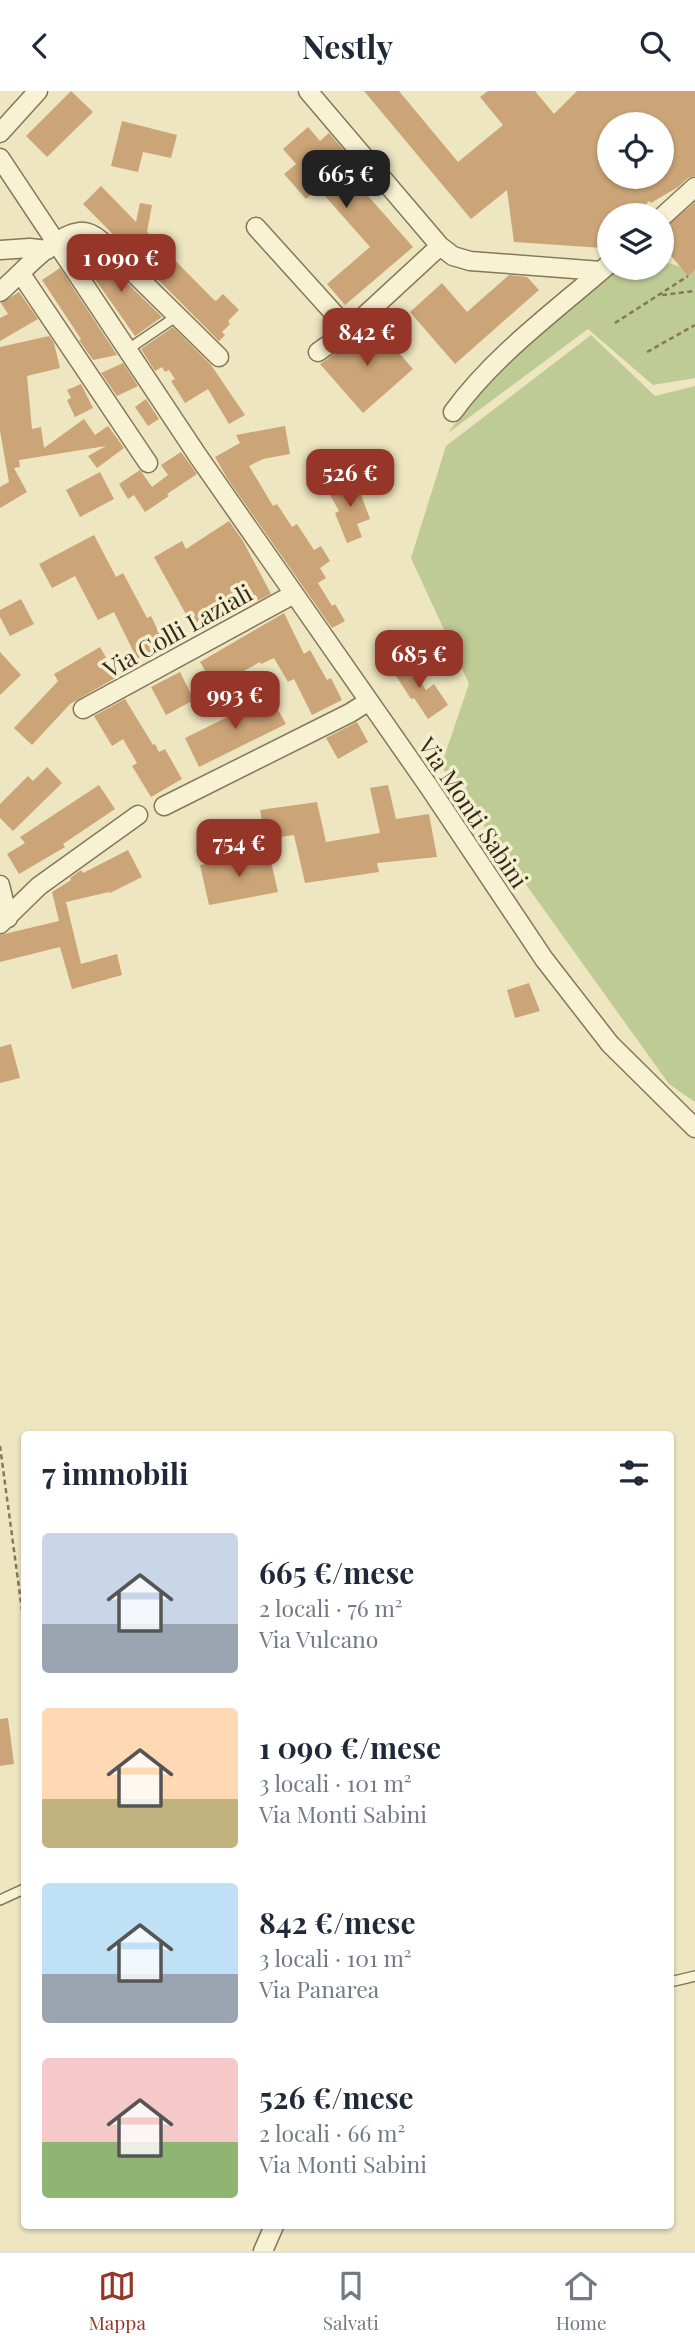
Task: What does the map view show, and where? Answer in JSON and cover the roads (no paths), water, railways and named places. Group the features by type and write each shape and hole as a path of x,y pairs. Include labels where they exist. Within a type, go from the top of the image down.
{"street":[{"path":"0,133 38,91"},
{"path":"308,91 440,246 453,256 470,261 597,267"},
{"name":"Via Monti Sabini","path":"0,158 51,246 127,350 429,787 544,959 581,1010 631,1067 695,1128"},
{"path":"674,206 695,187"},
{"path":"257,227 349,330"},
{"path":"0,292 51,246 78,232 87,232 95,236 219,357"},
{"path":"0,250 51,246"},
{"path":"318,352 349,330 440,246"},
{"path":"21,274 149,463"},
{"path":"453,412 494,364 597,274"},
{"name":"Via Colli Laziali","path":"83,709 294,594"},
{"path":"164,806 369,701"},
{"path":"4,921 39,886 138,815"},
{"path":"0,885 4,921"},
{"path":"263,2251 273,2229"}],"lane":[{"path":"127,350 177,316"},
{"path":"0,1900 21,1890"},
{"path":"674,1981 695,1976"}]}
